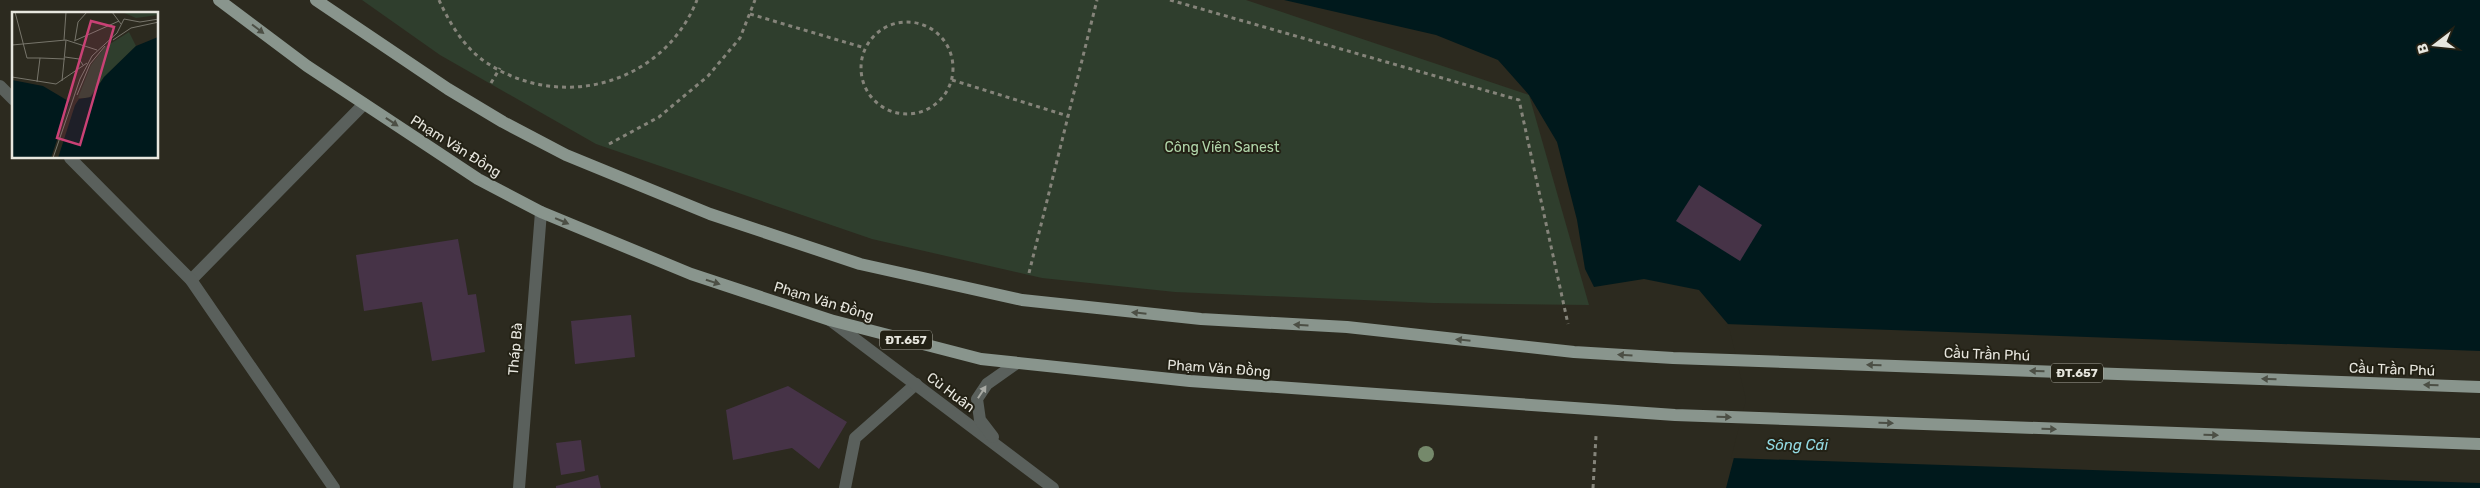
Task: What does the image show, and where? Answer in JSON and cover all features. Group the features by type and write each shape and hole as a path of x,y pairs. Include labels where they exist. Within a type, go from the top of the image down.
{"main road":[{"name":"Phạm Văn Đồng","path":"219,0 307,66 364,104 478,179 541,212 690,274 830,320 981,359 1190,381 1675,415 2480,444"},
{"name":"ĐT.657","path":"316,0 448,89 503,122 578,160 710,214 860,264 1022,300 1201,319 1347,328 1574,352"},
{"name":"Cầu Trần Phú","path":"1574,352 1673,358 2480,387"}],"street":[{"path":"0,86 12,98"},
{"path":"191,280 364,104"},
{"path":"71,159 191,280 334,488"},
{"name":"Tháp Bà","path":"519,488 541,212"},
{"name":"Cù Huân","path":"830,320 1053,488"},
{"path":"1002,449 980,420 977,399 987,384 1017,363"},
{"path":"845,488 855,438 916,384"}],"path":[{"path":"439,0 451,26 484,60 525,82 572,89 618,80 658,56 689,21 697,0"},
{"path":"578,160 659,117 708,76 740,38 755,0"},
{"path":"1022,300 1097,0"},
{"path":"1170,0 1519,100 1574,352"},
{"path":"750,14 865,48"},
{"path":"901,22 916,22 930,28 942,38 950,51 953,65 952,80 946,94 935,106 922,113 906,115 892,112 878,105 868,93 862,79 861,64 865,48 874,36 886,26 901,22"},
{"path":"952,80 1068,116"},
{"path":"1593,488 1595,452"}],"green space":[{"name":"Công Viên Sanest","path":"362,0 1246,0 1529,95 1589,305 1433,303 1175,292 1042,278 872,239 596,144 440,55"}],"water":[{"name":"Sông Cái","path":"1284,0 2480,0 2480,488 1726,488 1749,400 1733,330 1699,290 1644,279 1594,287 1585,269 1577,220 1557,142 1529,95 1498,60 1436,35"}],"pier":[{"path":"1725,324 2480,351 2480,483 1731,458 1746,400 1730,331"}],"building":[{"path":"1699,185 1762,225 1740,261 1676,221"},
{"path":"458,239 468,295 476,294 485,352 432,361 422,302 364,311 356,255"},
{"path":"631,315 635,357 575,364 571,321"},
{"path":"788,386 847,422 819,469 792,448 733,460 726,410"},
{"path":"581,440 585,471 561,475 556,443"},
{"path":"598,475 601,488 556,488 556,486"}]}
